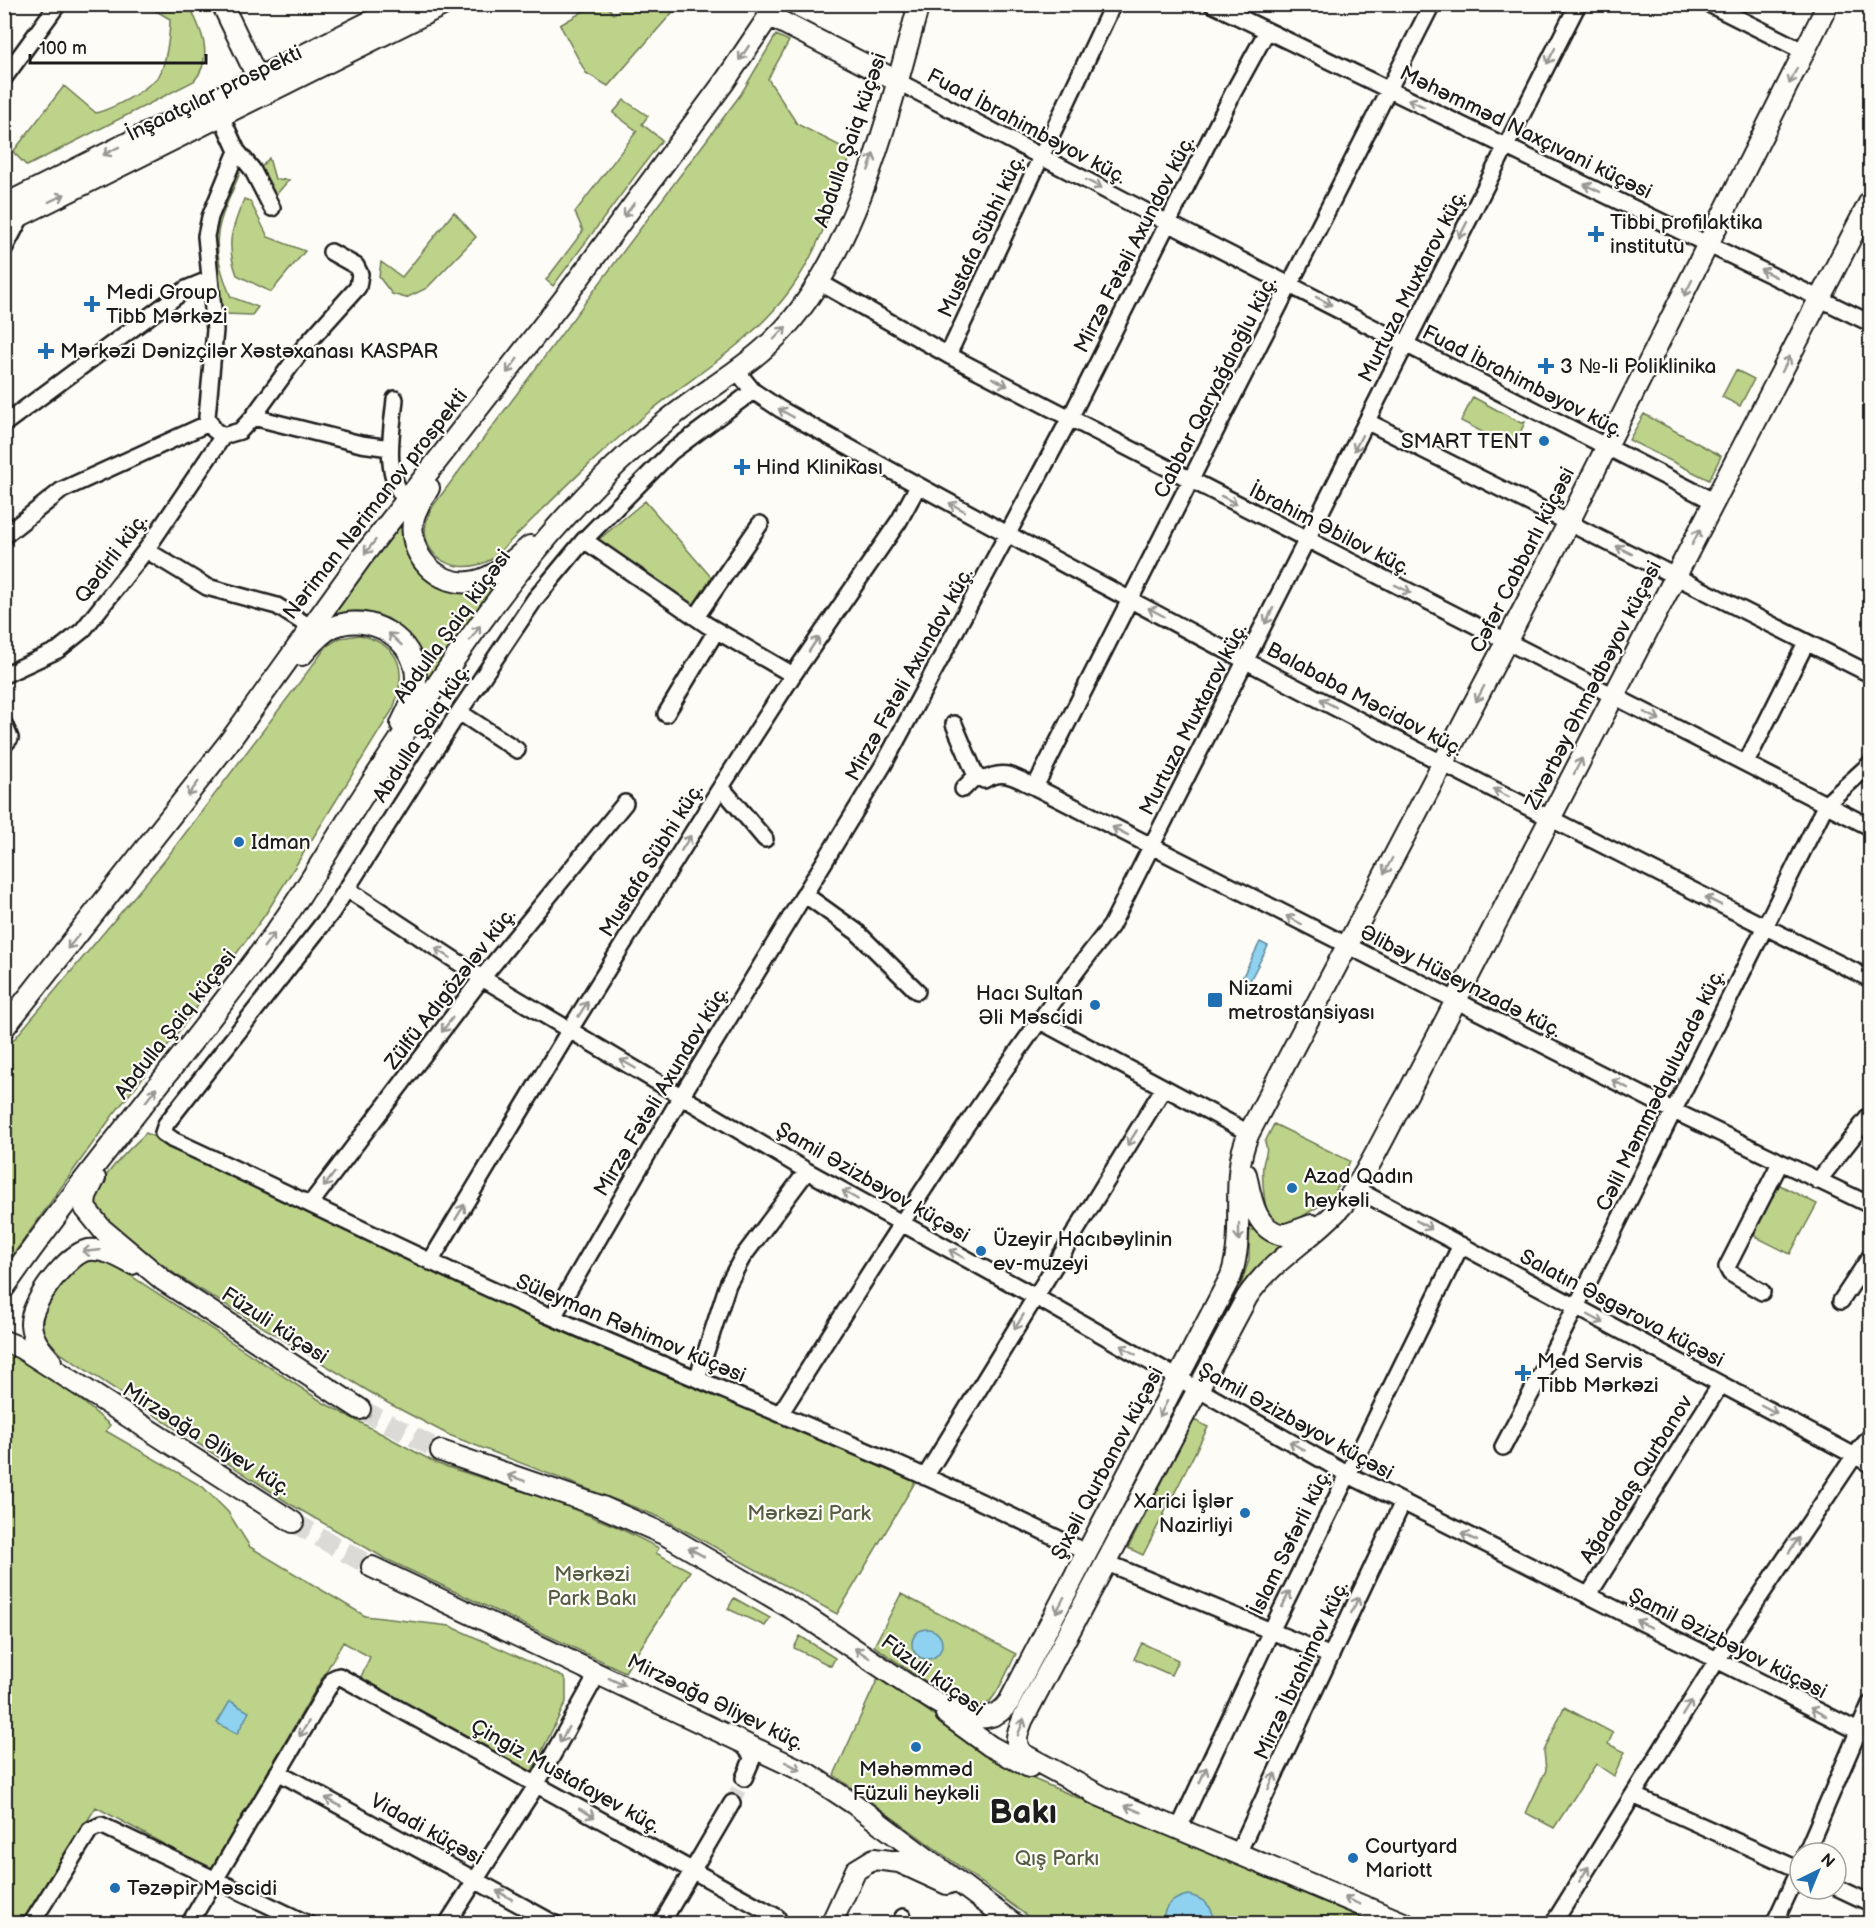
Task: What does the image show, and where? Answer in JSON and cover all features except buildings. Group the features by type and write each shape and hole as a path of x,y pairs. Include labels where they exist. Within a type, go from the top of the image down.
{"main road":[{"path":"222,4 261,86"},
{"name":"İnşaatçılar prospekti","path":"13,219 221,116 261,86 405,4"},
{"name":"İnşaatçılar prospekti","path":"4,205 228,92 261,86 445,4"},
{"name":"Abdulla Şaiq küçəsi","path":"4,1288 281,925 370,785 492,607 560,521 633,449 782,332 819,282 838,249 859,200 919,4"},
{"name":"Cəfər Cabbarlı küçəsi","path":"1249,1132 1608,447 1828,4"},
{"path":"774,10 897,81"},
{"name":"Nəriman Nərimanov prospekti","path":"4,1029 229,742 310,627 440,460 686,134 774,10"},
{"path":"198,107 221,116 228,92"},
{"name":"Zivərbəy Əhmədbəyov küçəsi","path":"1340,1208 1354,1188 1456,1001 1870,201"},
{"path":"440,460 429,490 414,515 413,529 420,557 429,568 442,577 465,583 488,577 560,521"},
{"path":"229,742 308,648 326,631 349,622 366,622 382,627 396,638 407,652 416,680 410,706 370,785"},
{"name":"Şıxəli Qurbanov küçəsi","path":"911,1686 963,1715 983,1717 1001,1710 1009,1702 1223,1294 1236,1260 1239,1239 1238,1188 1242,1152 1249,1132"},
{"path":"114,1141 86,1196 85,1208 102,1229 164,1281"},
{"path":"1242,1152 1256,1213 1272,1232 1284,1235 1300,1231 1340,1208"},
{"path":"1103,1797 1027,1758 1017,1747 1016,1740 1023,1719 1253,1287 1281,1258 1340,1208"},
{"path":"96,1396 52,1362 40,1349 31,1326 36,1305 61,1269 75,1256 87,1251 111,1254 164,1281"},
{"name":"Füzuli küçəsi","path":"164,1281 360,1409"},
{"path":"4,1341 21,1348 96,1396"},
{"name":"Mirzəağa Əliyev küç.","path":"96,1396 293,1522"},
{"name":"Füzuli küçəsi","path":"441,1451 600,1506 666,1535 807,1618 911,1686 969,1731 1008,1757 1406,1923"},
{"name":"Mirzəağa Əliyev küç.","path":"372,1567 732,1736 820,1780 1014,1923"},
{"path":"831,1923 856,1870 874,1859 899,1862 987,1904"}],"street":[{"path":"4,78 58,4"},
{"name":"Mustafa Sübhi küç.","path":"948,355 1113,4"},
{"name":"Cabbar Qaryağdıoğlu küç.","path":"1035,787 1132,600 1432,4"},
{"name":"Murtuza Muxtarov küç.","path":"780,1414 966,1123 1038,1020 1111,926 1578,4"},
{"path":"1709,4 1805,52"},
{"name":"Məhəmməd Naxçıvani küçəsi","path":"1214,5 1870,323"},
{"name":"Mirzə Fətəli Axundov küç.","path":"553,1317 682,1095 860,806 1070,418 1267,31"},
{"name":"Fuad İbrahimbəyov küç.","path":"897,81 1168,223 1715,502"},
{"path":"221,116 237,151 252,169 272,208"},
{"path":"237,151 210,217 206,236 208,280 215,330 207,409 209,423 223,436 240,431 253,417 304,347 358,287 360,274 356,266 331,252"},
{"path":"4,249 13,219"},
{"path":"4,424 186,289 208,280"},
{"name":"İbrahim Əbilov küç.","path":"819,282 948,355 1870,827"},
{"name":"Balababa Məcidov küç.","path":"736,370 753,391 780,409 1008,535 1443,763 1870,980"},
{"name":"Abdulla Şaiq küç.","path":"163,1132 166,1124 289,969 347,890 459,712 535,599 584,540 671,452 753,391"},
{"path":"395,399 390,448 393,479 406,501"},
{"path":"253,417 349,441 390,448"},
{"path":"1368,422 1870,674"},
{"path":"4,536 62,490 209,423"},
{"name":"Qədirli küç.","path":"4,675 67,644 100,610 146,550 223,436"},
{"name":"Mustafa Sübhi küç.","path":"430,1262 569,1031 721,787 793,675 890,536 918,486"},
{"path":"696,617 760,524"},
{"path":"584,540 716,631 793,675"},
{"path":"146,550 207,587 277,606 310,627"},
{"path":"666,714 716,631"},
{"path":"1746,763 1806,643"},
{"path":"459,712 517,750"},
{"path":"4,724 10,738 4,745"},
{"path":"954,724 976,776 963,789"},
{"name":"Cəlil Məmmədquluzadə küç.","path":"1503,1447 1575,1309 1826,804 1870,764"},
{"name":"Əlibəy Hüseynzadə küç.","path":"976,776 984,780 998,773 1005,774 1035,787 1672,1110 1870,1205"},
{"path":"721,787 765,839"},
{"name":"Zülfü Adıgözələv küç.","path":"311,1203 482,978 625,803"},
{"name":"Şamil Əzizbəyov küçəsi","path":"347,890 482,978 807,1171 1034,1296 1347,1474 1402,1504 1864,1735"},
{"path":"804,894 856,932 917,991"},
{"path":"1038,1020 1163,1089 1249,1132"},
{"path":"926,1477 1034,1296 1163,1089"},
{"path":"1818,1181 1870,1115"},
{"name":"Süleyman Rəhimov küçəsi","path":"163,1132 173,1140 311,1203 430,1262 697,1380 926,1477 1087,1553"},
{"path":"1762,1292 1730,1273 1727,1267 1780,1163"},
{"path":"697,1380 728,1284 742,1258 807,1171"},
{"name":"Salatın Əsgərova küçəsi","path":"1354,1188 1575,1309 1870,1464"},
{"name":"İslam Səfərli küç.","path":"1179,1828 1270,1630 1461,1245"},
{"path":"1841,1300 1870,1257"},
{"name":"Ağadadaş Qurbanov","path":"1588,1596 1720,1385"},
{"path":"1553,1923 1717,1660 1855,1455 1870,1437"},
{"name":"Mirzə İbrahimov küç.","path":"1238,1853 1402,1504"},
{"path":"1105,1562 1331,1656"},
{"path":"447,1923 536,1785 593,1680 590,1673 564,1657"},
{"name":"Çingiz Mustafayev küç.","path":"278,1772 334,1678 339,1676 346,1678 777,1917"},
{"path":"1812,1841 1864,1735 1870,1704"},
{"path":"732,1736 753,1755 744,1778"},
{"path":"189,1923 278,1772"},
{"name":"Vidadi küçəsi","path":"278,1772 555,1923"},
{"path":"1633,1795 1788,1864"},
{"path":"662,1923 732,1803"},
{"path":"31,1923 90,1830 96,1826 107,1826 308,1923"},
{"path":"1848,1893 1870,1903"},
{"path":"1774,1923 1788,1894"}],"green space":[{"path":"146,5 189,5 201,33 205,53 204,62 194,81 27,166 13,152 64,86 96,113 128,99 157,78 165,59 170,19"},
{"path":"594,5 607,5 613,14 629,5 679,5 608,86 586,73 560,25"},
{"path":"776,35 789,41 768,79 797,124 852,152 826,223 801,274 776,308 742,341 627,430 492,559 477,565 449,564 430,548 426,536 426,522 433,506 741,94"},
{"path":"624,100 648,116 642,124 662,140 553,286 546,280 583,231 575,212 637,131 613,113"},
{"path":"269,158 275,179 289,180 274,197 258,171"},
{"path":"235,166 240,173 221,221 217,247 219,261 231,297 258,307 252,315 224,314 219,300 210,231"},
{"path":"244,199 250,201 268,237 305,251 271,292 237,275 233,264 232,236"},
{"path":"454,212 476,237 427,288 406,298 392,294 379,277 381,262 402,277"},
{"path":"1736,370 1754,379 1740,406 1722,397"},
{"path":"1473,397 1521,423 1525,422 1513,448 1461,421"},
{"path":"1644,414 1721,456 1709,480 1629,440"},
{"path":"645,501 712,578 691,610 597,541"},
{"path":"405,514 403,530 405,544 419,570 502,580 422,694 422,665 417,649 401,628 391,621 379,615 353,611 338,615 320,625"},
{"path":"360,635 385,646 398,662 400,683 393,709 265,915 171,1042 113,1115 5,1266 5,1050 165,860 327,646 340,638"},
{"path":"1274,1124 1350,1161 1331,1199 1283,1228 1267,1216 1263,1184 1265,1142"},
{"name":"Mərkəzi Park","path":"146,1133 917,1479 837,1614 662,1518 449,1435 388,1403 178,1276 122,1235 94,1207 95,1197 106,1176"},
{"path":"1774,1182 1817,1204 1790,1254 1748,1233"},
{"path":"1250,1214 1265,1237 1276,1241 1292,1241 1270,1255 1240,1287 1249,1260"},
{"name":"Mərkəzi Park Bakı","path":"83,1261 110,1262 324,1403 438,1464 551,1500 617,1527 659,1548 656,1553 690,1571 625,1672 386,1559 290,1504 60,1353 42,1332 44,1311 75,1267"},
{"path":"4,1348 76,1396 110,1425 106,1431 203,1487 228,1512 250,1547 365,1616 450,1626 563,1677 566,1681 566,1702 529,1777 359,1681 370,1657 343,1642 211,1870 96,1807 23,1923 5,1923"},
{"path":"1194,1420 1208,1427 1143,1555 1128,1548"},
{"path":"901,1594 1016,1654 992,1700 978,1705 948,1695 874,1646"},
{"path":"734,1598 770,1618 765,1626 728,1609"},
{"path":"800,1636 835,1658 831,1666 794,1648"},
{"path":"1142,1643 1178,1660 1171,1675 1134,1659"},
{"name":"Qış Parkı","path":"879,1676 1017,1772 1374,1923 1037,1923 834,1775"},
{"path":"1564,1707 1613,1733 1608,1744 1625,1752 1614,1776 1596,1764 1554,1828 1526,1813 1546,1770 1544,1751"}],"water":[{"path":"1260,942 1268,946 1247,986 1240,982"},
{"path":"927,1629 938,1633 942,1644 938,1655 927,1659 916,1655 912,1644 916,1633"},
{"path":"230,1701 249,1712 237,1734 217,1723"},
{"path":"1188,1895 1199,1898 1207,1904 1214,1917 1214,1923 1163,1923 1164,1912 1170,1904"}],"tunnel":[{"path":"360,1409 441,1451"},
{"path":"293,1522 372,1567"},
{"path":"732,1803 744,1778"},
{"path":"777,1917 789,1924"}],"place":[{"name":"Tibbi profilaktika institutu","path":"1596,234"},
{"name":"Medi Group Tibb Mərkəzi","path":"92,304"},
{"name":"Mərkəzi Dənizçilər Xəstəxanası KASPAR","path":"46,351"},
{"name":"3 №-li Poliklinika","path":"1546,366"},
{"name":"SMART TENT","path":"1544,441"},
{"name":"Hind Klinikası","path":"742,467"},
{"name":"Idman","path":"239,842"},
{"name":"Nizami metrostansiyası","path":"1215,1000"},
{"name":"Hacı Sultan Əli Məscidi","path":"1095,1005"},
{"name":"Azad Qadın heykəli","path":"1292,1188"},
{"name":"Üzeyir Hacıbəylinin ev-muzeyi","path":"981,1251"},
{"name":"Med Servis Tibb Mərkəzi","path":"1523,1373"},
{"name":"Xarici İşlər Nazirliyi","path":"1245,1513"},
{"name":"Məhəmməd Füzuli heykəli","path":"916,1747"},
{"name":"Courtyard Mariott","path":"1353,1858"},
{"name":"Təzəpir Məscidi","path":"115,1888"}],"district":[{"name":"Bakı","path":"1023,1811"}]}
